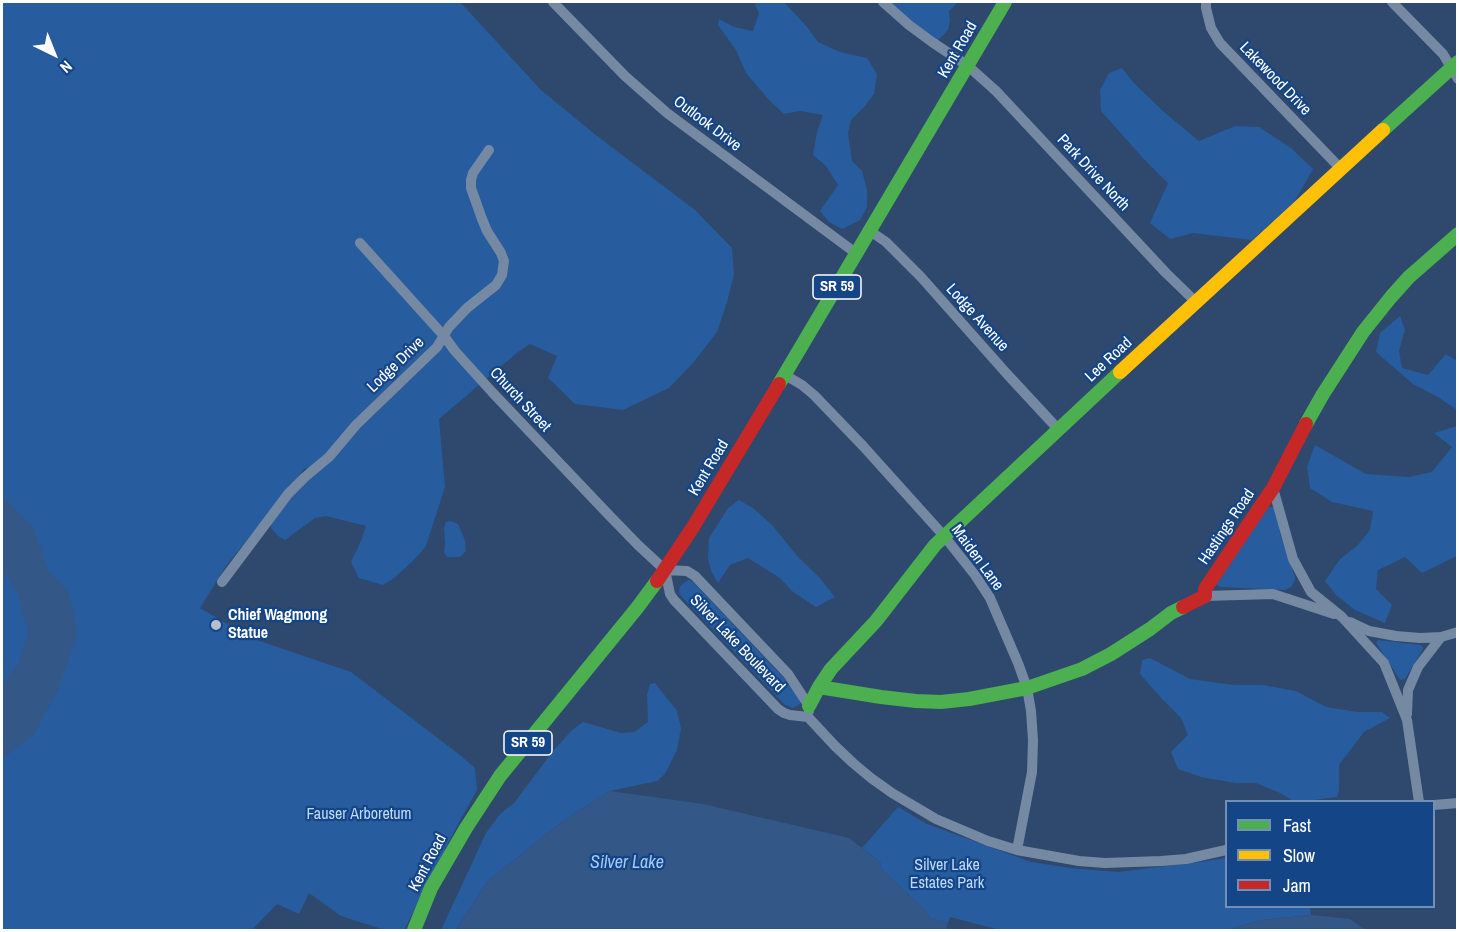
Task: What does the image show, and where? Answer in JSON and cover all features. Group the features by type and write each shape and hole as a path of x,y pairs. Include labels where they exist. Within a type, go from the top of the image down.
{"street":[{"name":"Outlook Drive","path":"553,2 613,64 667,113 856,254"},
{"name":"Park Drive North","path":"883,2 909,25 968,66 996,91 1166,273 1196,302"},
{"name":"Kent Road","path":"414,930 431,888 500,776 630,617 693,527 1005,2"},
{"name":"Lakewood Drive","path":"1206,2 1211,28 1220,43 1340,168"},
{"path":"1392,2 1455,69"},
{"name":"Lee Road","path":"809,711 819,687 831,669 876,621 924,558 944,536 1340,168 1455,69"},
{"name":"Lodge Drive","path":"222,582 288,494 329,457 357,425 437,347 454,321 496,285 502,275 504,261 487,231 471,188 473,172 489,150"},
{"name":"Lodge Avenue","path":"870,231 886,243 921,277 1058,429"},
{"name":"Hastings Road","path":"1205,596 1205,589 1273,488 1323,394 1363,332 1390,297 1458,234"},
{"name":"Church Street","path":"360,243 530,433 665,570"},
{"name":"Maiden Lane","path":"785,375 802,385 820,401 863,446 944,536 990,598 1027,688 1030,711 1033,740 1032,772 1017,850"},
{"path":"1273,488 1293,559 1311,592 1342,616 1369,631 1420,638 1441,638 1458,632"},
{"name":"Silver Lake Boulevard","path":"809,711 790,715 778,709 674,600 670,594 665,570 687,571 695,576 788,674 809,711 853,763 892,793 936,819 988,841 1049,857 1105,863 1132,863 1186,859 1225,850"},
{"path":"819,687 881,697 933,702 969,699 1027,688 1082,669 1111,654 1171,613 1205,596 1273,594 1342,616 1384,663 1407,720"},
{"path":"1419,800 1407,720 1408,690 1418,667 1441,638"},
{"path":"1435,805 1458,803"}],"green space":[{"name":"Fauser Arboretum","path":"2,2 460,2 541,90 597,136 695,210 732,248 734,275 717,332 693,363 669,388 623,410 575,404 548,378 557,356 530,344 439,419 445,487 426,546 394,578 383,585 359,578 351,562 366,526 326,516 315,518 285,540 271,528 271,521 312,472 305,468 226,566 200,608 251,638 351,672 475,768 477,790 404,930 385,930 341,916 309,893 299,914 277,904 252,930 2,930"},
{"path":"757,2 784,2 818,42 840,52 867,58 877,74 874,94 851,120 848,133 852,161 862,171 867,190 867,207 860,220 842,229 829,222 820,211 838,185 826,166 813,155 823,115 800,111 784,114 746,73 736,50 718,25 719,19 734,27 753,31 759,13 755,5"},
{"path":"886,2 958,2 949,11 948,30 938,40 899,17"},
{"path":"1122,68 1164,112 1199,141 1235,126 1259,127 1291,148 1313,169 1294,202 1252,240 1193,233 1170,239 1150,223 1168,183 1101,111 1100,90 1109,73"},
{"path":"1400,316 1405,330 1399,351 1402,368 1428,375 1446,354 1457,361 1457,410 1413,384 1376,352 1380,333"},
{"path":"1457,426 1457,556 1422,573 1405,557 1378,570 1376,589 1392,605 1385,623 1355,610 1336,595 1325,581 1340,559 1357,546 1370,530 1373,511 1332,502 1310,488 1307,467 1315,445 1366,474 1409,477 1432,472 1452,447 1434,433"},
{"path":"739,500 753,508 773,526 835,597 816,607 793,592 780,578 748,558 730,565 718,583 711,571 708,558 709,538 728,508"},
{"path":"1267,507 1274,507 1278,515 1280,534 1295,581 1285,590 1216,585"},
{"path":"446,522 458,524 465,540 466,551 460,557 447,557 444,552 444,528"},
{"path":"689,580 800,695 800,704 793,708 785,705 682,597 679,593 680,586"},
{"path":"1378,640 1423,647 1405,679 1399,678 1376,643"},
{"path":"1150,658 1190,679 1234,685 1263,685 1296,691 1326,707 1357,712 1382,712 1390,718 1364,732 1339,765 1337,797 1291,800 1256,783 1235,783 1201,777 1178,769 1171,752 1188,735 1181,718 1140,674 1142,660"},
{"path":"655,683 677,711 681,728 677,750 665,774 657,781 610,791 563,821 488,881 456,930 441,930 486,833 500,814 514,803 553,751 572,730 583,722 621,733 634,732 648,722 647,695 650,684"},
{"name":"Silver Lake Estates Park","path":"898,807 927,824 1031,862 1118,872 1225,858 1225,908 1310,908 1311,915 1262,920 1226,930 1000,930 950,917 948,923 930,918 927,912 880,868 881,863 862,848"}],"water":[{"path":"2,495 33,527 49,571 68,590 78,633 58,690 34,735 2,759 2,685 19,662 28,632 17,593 2,569"},
{"name":"Silver Lake","path":"610,791 703,804 849,838 881,863 880,868 927,912 930,918 948,923 946,930 456,930 488,881 563,821"},
{"path":"1311,915 1350,919 1365,930 1226,930 1262,920"}],"traffic: fast":[{"path":"779,384 1005,2"},
{"path":"1383,130 1458,62"},
{"path":"1306,424 1363,332 1409,277 1458,234"},
{"path":"809,706 831,669 876,621 935,545 1120,372"},
{"path":"414,930 431,888 500,776 657,581"},
{"path":"819,687 881,697 941,702 1027,688 1082,669 1111,654 1183,607"}],"traffic: slow":[{"path":"1120,372 1383,130"}],"traffic: jam":[{"path":"657,581 693,527 779,384"},
{"path":"1183,607 1205,596 1205,589 1273,488 1306,424"}],"place":[{"name":"Chief Wagmong Statue","path":"216,625"}]}
